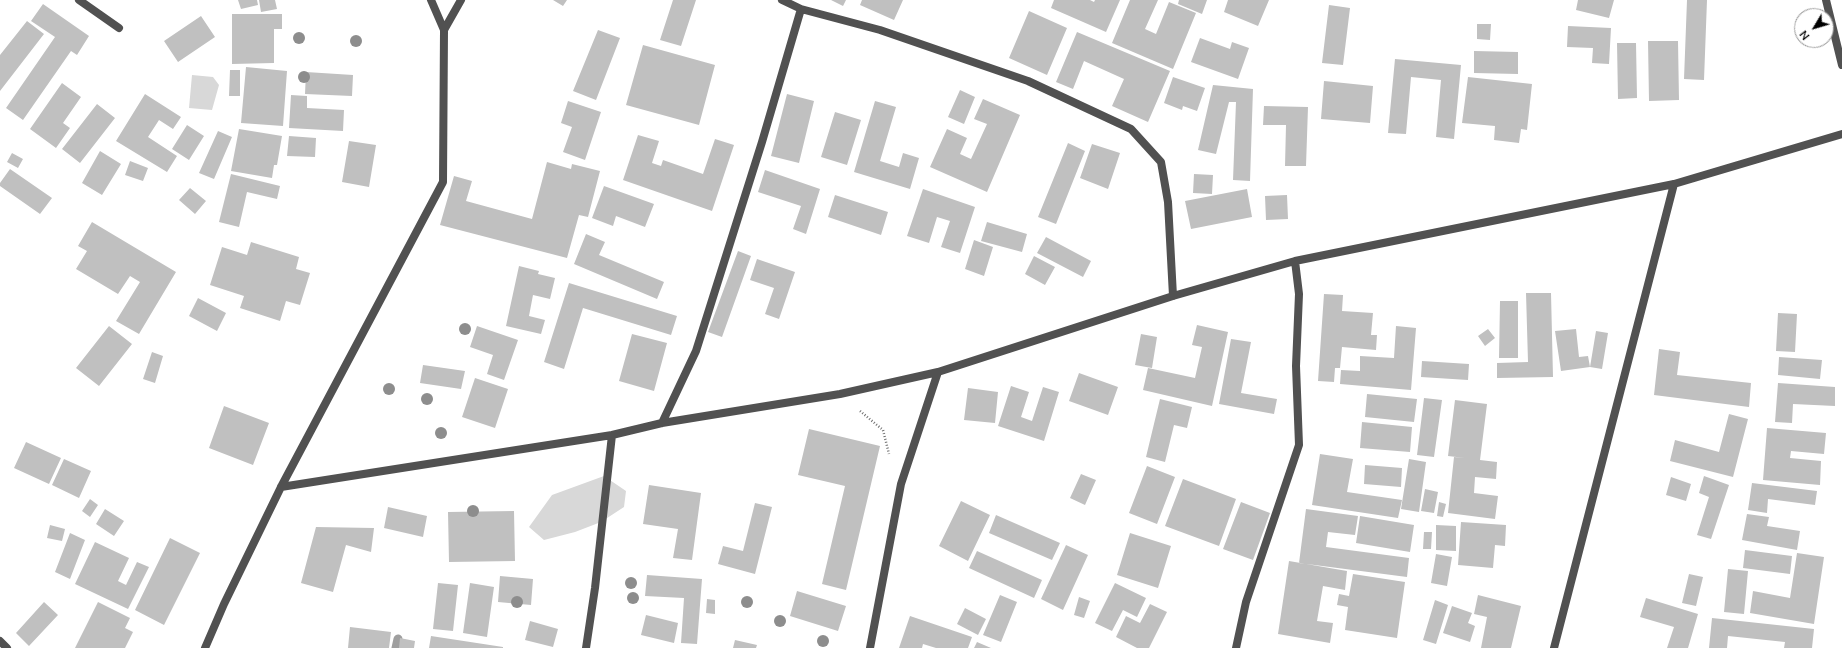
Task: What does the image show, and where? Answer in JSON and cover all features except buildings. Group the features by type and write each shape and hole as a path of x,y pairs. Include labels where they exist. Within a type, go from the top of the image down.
{"street":[{"path":"79,0 119,28"},
{"path":"205,648 224,604 281,487 443,182 444,30 431,0"},
{"path":"444,30 461,0"},
{"path":"782,0 801,9 880,30 1028,81 1131,129 1161,162 1168,202 1173,296"},
{"path":"1826,0 1842,65"},
{"path":"662,423 696,351 762,142 801,9"},
{"path":"281,487 612,435 662,423 840,394 938,372 1173,296 1295,261 1674,184 1842,134"},
{"path":"1554,648 1674,184"},
{"path":"1236,648 1246,602 1299,445 1296,366 1299,294 1295,261"},
{"path":"870,648 901,484 938,372"},
{"path":"586,648 595,588 612,435"},
{"path":"0,641 7,648"}],"path":[{"path":"840,394 883,430 890,458"}],"shaded area":[{"path":"192,75 213,77 219,85 212,110 189,108"},
{"path":"604,476 626,491 624,507 601,522 575,532 544,540 529,527 552,495"}],"waterway":[{"path":"396,648 398,639"}]}
